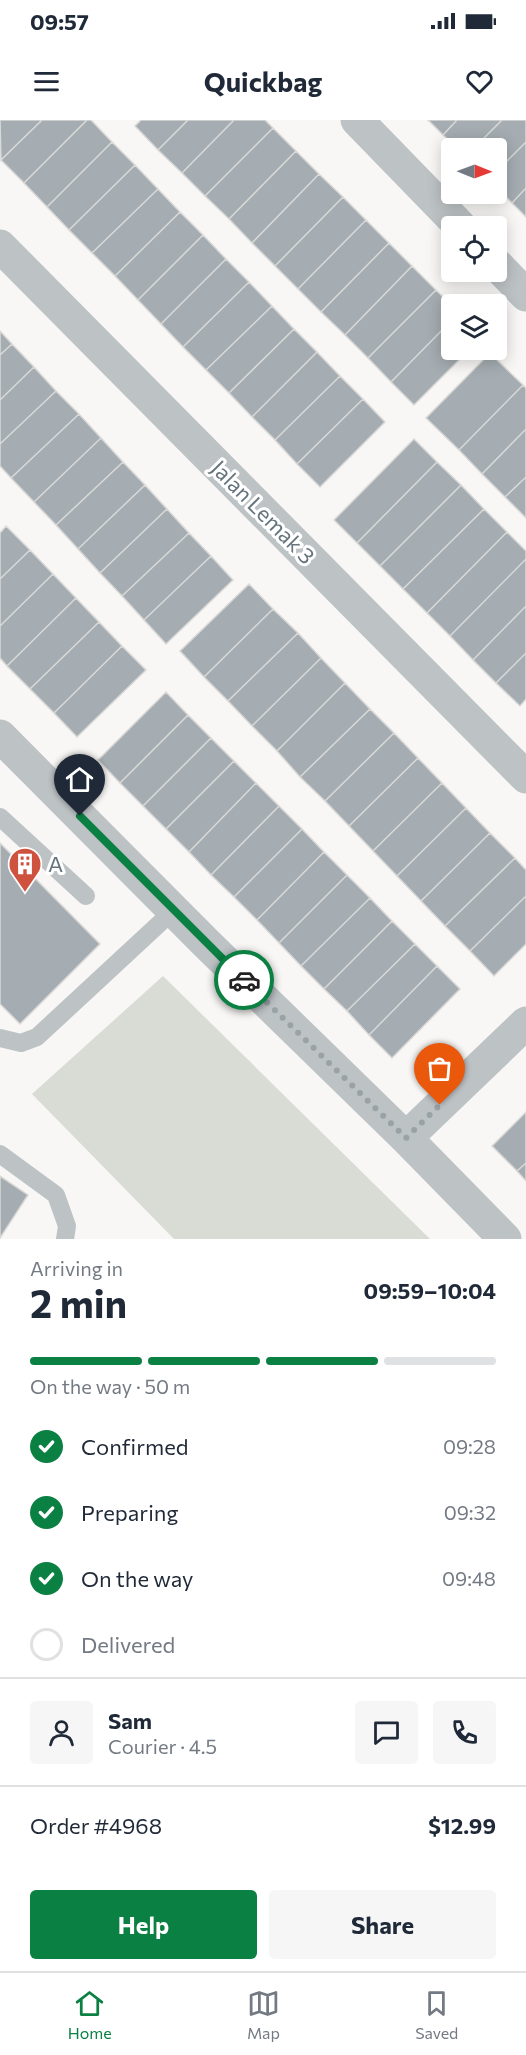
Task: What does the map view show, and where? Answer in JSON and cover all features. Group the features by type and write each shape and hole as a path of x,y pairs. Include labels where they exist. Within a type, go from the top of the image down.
{"street":[{"path":"357,120 450,216"},
{"name":"Jalan Lemak 3","path":"0,246 526,777"},
{"path":"507,275 526,295"},
{"path":"0,736 505,1239"},
{"path":"406,1138 526,1023"}],"lane":[{"path":"0,817 86,896"},
{"path":"0,1038 21,1042 37,1037 174,910"},
{"path":"0,1154 56,1195 67,1226 65,1239"}],"shaded area":[{"path":"163,976 430,1239 174,1239 32,1094"}],"building":[{"path":"0,120 42,120 1,160"},
{"path":"42,120 87,120 24,183 1,160"},
{"path":"87,120 91,120 112,142 47,207 24,183"},
{"path":"141,120 188,120 158,150 135,126"},
{"path":"188,120 234,120 182,173 158,150"},
{"path":"234,120 265,120 273,128 205,196 182,173"},
{"path":"428,120 457,120 443,135"},
{"path":"457,120 502,120 484,138 446,138 443,135"},
{"path":"502,120 526,120 526,142 507,161 507,138 484,138"},
{"path":"273,128 296,151 229,219 205,196"},
{"path":"112,142 135,165 69,230 47,207"},
{"path":"526,142 526,188 512,203 507,198 507,161"},
{"path":"296,151 319,174 252,243 229,219"},
{"path":"135,165 158,189 92,253 69,230"},
{"path":"319,174 343,197 275,266 252,243"},
{"path":"526,188 526,217 512,203"},
{"path":"158,189 180,212 115,276 92,253"},
{"path":"343,197 366,220 298,289 275,266"},
{"path":"180,212 203,235 138,300 115,276"},
{"path":"366,220 389,243 321,312 298,289"},
{"path":"203,235 226,259 161,324 138,300"},
{"path":"389,243 412,266 345,335 321,312"},
{"path":"226,259 249,282 183,347 161,324"},
{"path":"412,266 436,290 368,358 345,335"},
{"path":"249,282 272,306 206,370 183,347"},
{"path":"436,290 441,295 441,331 391,382 368,358"},
{"path":"272,306 294,329 229,393 206,370"},
{"path":"294,329 317,352 252,417 229,393"},
{"path":"0,331 12,344 0,355"},
{"path":"441,331 441,360 459,360 414,405 391,382"},
{"path":"12,344 34,367 0,400 0,355"},
{"path":"317,352 340,376 275,440 252,417"},
{"path":"483,360 497,360 523,385 459,450 426,418"},
{"path":"34,367 56,391 0,444 0,400"},
{"path":"340,376 363,399 297,464 275,440"},
{"path":"523,385 526,388 526,429 482,474 459,450"},
{"path":"56,391 79,414 11,478 0,466 0,444"},
{"path":"363,399 385,422 320,487 297,464"},
{"path":"79,414 101,438 34,502 11,478"},
{"path":"526,429 526,477 505,497 482,474"},
{"path":"101,438 123,462 56,525 34,502"},
{"path":"414,439 437,462 357,543 334,520"},
{"path":"123,462 145,485 78,549 56,525"},
{"path":"437,462 461,485 380,566 357,543"},
{"path":"526,477 526,518 505,497"},
{"path":"145,485 167,509 100,573 78,549"},
{"path":"461,485 484,509 403,589 380,566"},
{"path":"167,509 189,533 122,596 100,573"},
{"path":"484,509 507,532 427,613 403,589"},
{"path":"6,526 30,550 0,579 0,533"},
{"path":"507,532 526,551 526,559 450,636 427,613"},
{"path":"189,533 211,556 144,620 122,596"},
{"path":"30,550 53,574 0,626 0,579"},
{"path":"211,556 233,580 166,644 144,620"},
{"path":"526,559 526,606 473,660 450,636"},
{"path":"53,574 76,598 7,666 0,658 0,626"},
{"path":"249,584 273,609 204,677 180,651"},
{"path":"76,598 99,622 30,689 7,666"},
{"path":"526,606 526,653 496,683 473,660"},
{"path":"273,609 298,633 228,701 204,677"},
{"path":"99,622 122,646 54,713 30,689"},
{"path":"298,633 321,658 252,726 228,701"},
{"path":"122,646 146,670 77,737 54,713"},
{"path":"526,653 526,699 520,706 496,683"},
{"path":"321,658 345,683 277,751 252,726"},
{"path":"345,683 370,709 300,777 277,751"},
{"path":"166,692 188,715 120,783 98,760"},
{"path":"370,709 394,733 325,801 300,777"},
{"path":"188,715 211,738 143,806 120,783"},
{"path":"394,733 418,758 349,826 325,801"},
{"path":"211,738 234,761 166,829 143,806"},
{"path":"418,758 442,783 373,851 349,826"},
{"path":"234,761 256,783 189,852 166,829"},
{"path":"256,783 279,806 211,875 189,852"},
{"path":"442,783 466,808 397,876 373,851"},
{"path":"279,806 302,829 234,897 211,875"},
{"path":"466,808 490,833 421,901 397,876"},
{"path":"302,829 324,852 257,920 234,897"},
{"path":"490,833 515,858 445,926 421,901"},
{"name":"A","path":"0,843 100,944 20,1024 0,1004"},
{"path":"324,852 347,875 279,943 257,920"},
{"path":"515,858 526,870 526,896 470,951 445,926"},
{"path":"347,875 370,898 301,966 279,943"},
{"path":"526,896 526,944 494,976 470,951"},
{"path":"370,898 392,921 324,989 301,966"},
{"path":"392,921 415,944 347,1011 324,989"},
{"path":"415,944 437,966 369,1035 347,1011"},
{"path":"437,966 460,989 392,1058 369,1035"},
{"path":"526,1112 526,1163 517,1171 492,1146"},
{"path":"526,1163 526,1181 517,1171"},
{"path":"0,1176 28,1195 0,1238"}],"way so far":[{"path":"244,980 406,1138 440,1105"}],"place":[{"name":"A","path":"25,893"}],"route":[{"path":"80,816 244,980"}]}
